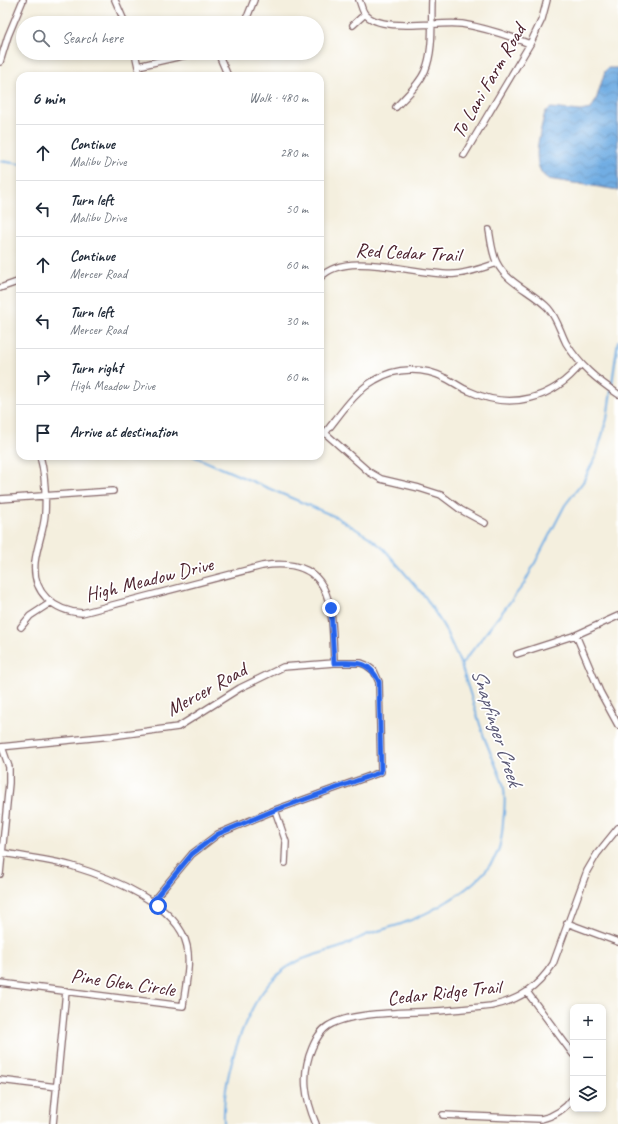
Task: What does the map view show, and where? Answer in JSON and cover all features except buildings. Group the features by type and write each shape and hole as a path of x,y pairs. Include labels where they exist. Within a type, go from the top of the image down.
{"street":[{"path":"16,16 23,0"},
{"path":"115,0 122,16"},
{"path":"247,16 254,0"},
{"path":"359,0 365,14 375,20 391,25 461,24 497,31 530,44"},
{"path":"396,107 417,84 426,70 431,45 432,0"},
{"name":"To Lani Farm Road","path":"464,155 530,44 542,18 547,0"},
{"path":"353,25 365,14"},
{"path":"0,62 16,17"},
{"path":"137,60 139,72"},
{"path":"138,66 164,60"},
{"path":"221,60 226,72"},
{"path":"489,230 497,263 515,283 547,308 554,317 566,343 591,375 618,394"},
{"name":"Red Cedar Trail","path":"324,275 332,268 351,263 454,274 497,263"},
{"path":"0,288 16,283"},
{"path":"324,431 360,391 374,380 389,373 410,370 424,371 436,374 470,392 492,399 519,400 529,399 558,387 570,377 581,364"},
{"path":"324,433 369,472 381,480 419,488 441,495 461,510 485,523"},
{"path":"21,627 30,616 50,603 41,591 35,575 35,561 45,515 46,496 41,460"},
{"path":"0,499 113,491"},
{"name":"High Meadow Drive","path":"50,603 60,609 82,613 262,566 281,563 306,570 318,578 326,589 331,608 334,663"},
{"path":"517,654 576,635 618,616"},
{"path":"576,635 600,692 618,725"},
{"name":"Mercer Road","path":"1,747 112,736 178,727 240,688 283,667 334,663 366,665 374,672 379,682 381,772 275,810"},
{"path":"0,874 9,772 9,767 1,747"},
{"path":"153,901 192,854 206,842 234,826 275,810 286,842 285,863"},
{"name":"Cedar Ridge Trail","path":"316,1124 309,1109 305,1090 305,1072 314,1044 320,1033 329,1025 367,1015 491,1006 510,1002 527,992 546,974 553,964 587,871 618,828"},
{"name":"Pine Glen Circle","path":"0,983 182,1006 188,963 187,946 183,934 172,920 153,901 116,882 71,866 3,853"},
{"path":"567,924 618,942"},
{"path":"53,1124 66,991"},
{"path":"527,992 570,1050"},
{"path":"0,1080 57,1087"},
{"path":"444,1115 541,1119 554,1115 570,1101"}],"water":[{"path":"608,68 618,68 618,190 548,179 542,173 537,157 539,138 545,112 551,108 580,111 591,109 596,100 605,71"}],"waterway":[{"name":"Snapfinger Creek","path":"0,161 16,163"},
{"path":"461,665 524,584 565,505 583,482 596,456 607,419 618,341"},
{"name":"Snapfinger Creek","path":"202,460 336,517 369,537 384,549 426,598 444,627 461,665 484,737 503,783 505,797 500,846 494,859 477,880 439,906 413,919 362,937 341,947 310,956 295,963 281,972 268,985 256,1002 246,1021 231,1064 224,1105 224,1124"}],"route":[{"path":"158,906 153,901 192,854 218,834 275,810 381,772 379,682 374,672 366,665 334,663 331,608"}]}
